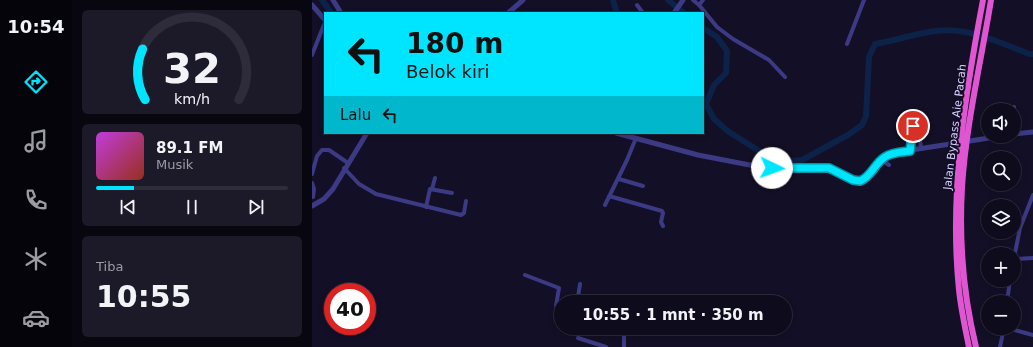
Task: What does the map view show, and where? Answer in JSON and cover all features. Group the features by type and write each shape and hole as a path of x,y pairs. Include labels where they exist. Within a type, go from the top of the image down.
{"highway":[{"name":"Jalan Bypass Aie Pacah","path":"976,347 966,299 961,241 962,185 964,143 974,53 983,0"},
{"name":"Jalan Bypass Aie Pacah","path":"969,347 959,296 956,257 957,186 991,0"}],"street":[{"path":"333,0 340,12"},
{"path":"509,12 523,0"},
{"path":"693,0 717,27 733,39 769,60 785,78"},
{"path":"699,5 704,0"},
{"path":"847,44 864,0"},
{"path":"675,12 682,1"},
{"path":"312,5 324,20"},
{"path":"637,5 642,12"},
{"path":"312,55 324,24"},
{"path":"910,151 913,126"},
{"path":"1021,132 1033,132"},
{"path":"312,206 324,199 333,189 344,168 366,134"},
{"path":"620,134 710,158 760,167 782,169 829,168 857,181 866,178 882,160 892,153 981,140"},
{"path":"605,204 619,179 636,138"},
{"path":"920,140 921,149"},
{"path":"312,174 317,156 322,150 329,150 348,163"},
{"path":"882,160 889,165"},
{"path":"344,168 359,184 371,192 426,208 462,215 464,213 466,201"},
{"path":"426,208 429,190 432,189 435,178"},
{"path":"619,179 643,186"},
{"path":"312,183 314,189 313,197 324,199"},
{"path":"432,189 452,192"},
{"path":"609,196 661,211 663,213 661,222 663,226"},
{"path":"1016,247 1020,228 1033,196"},
{"path":"1021,259 1033,258"},
{"path":"525,275 559,288 558,295"},
{"path":"578,295 580,284"},
{"path":"1021,332 1033,335"},
{"path":"624,347 625,335"},
{"path":"1000,347 1003,335"},
{"path":"578,338 606,347"}],"waterway":[{"path":"322,0 330,12"},
{"path":"613,0 617,12"},
{"path":"668,0 683,12"},
{"path":"704,29 717,37 727,51 726,73 714,85 706,104 714,119 729,132 764,154 788,161 802,160 848,135 862,125 866,116 869,57 875,44 942,30 967,32 992,39 1029,54 1033,54"}],"route":[{"path":"772,168 829,168 853,180 860,181 866,178 884,157 892,153 910,151 913,126"}]}
